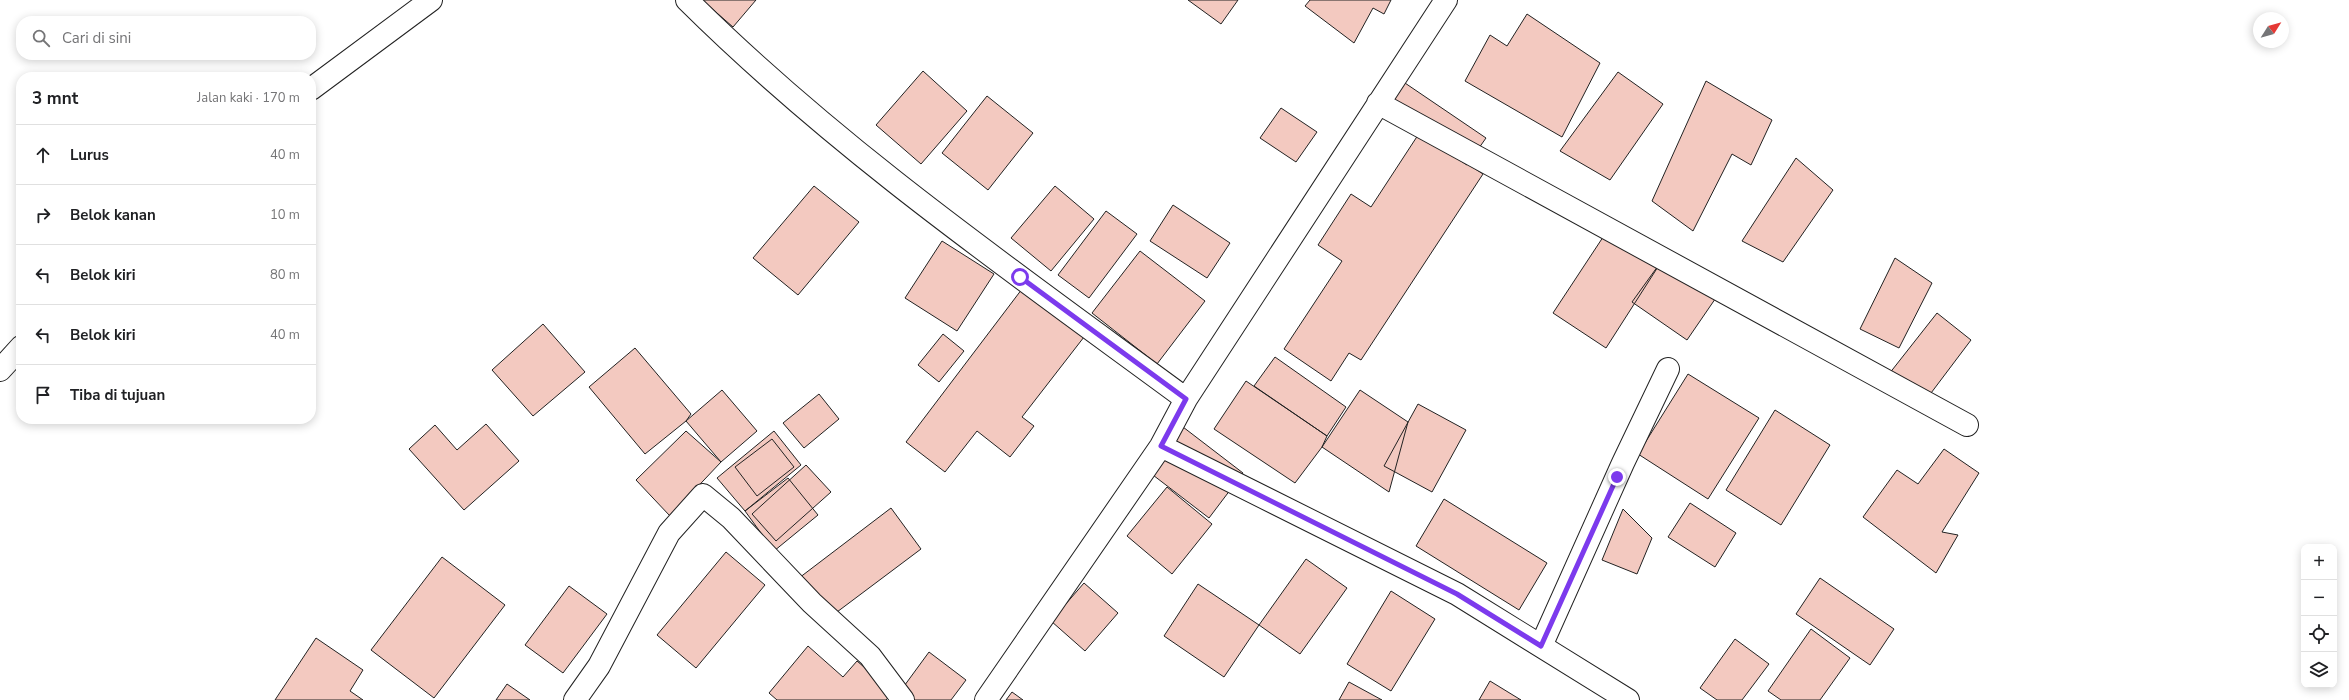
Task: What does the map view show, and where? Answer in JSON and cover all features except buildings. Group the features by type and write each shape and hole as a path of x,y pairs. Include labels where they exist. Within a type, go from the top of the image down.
{"street":[{"path":"316,85 431,0"},
{"path":"687,0 736,48 849,144 982,249 1186,399"},
{"path":"986,700 1161,446 1186,399 1446,0"},
{"path":"1378,103 1967,425"},
{"path":"0,370 16,352"},
{"path":"1541,646 1623,463 1668,369"},
{"path":"1161,446 1457,594 1628,700"},
{"path":"575,700 598,666 669,533 703,495 731,518 812,603 870,656 903,700"}],"route":[{"path":"1020,277 1186,399 1161,446 1457,594 1541,646 1617,477"}]}
